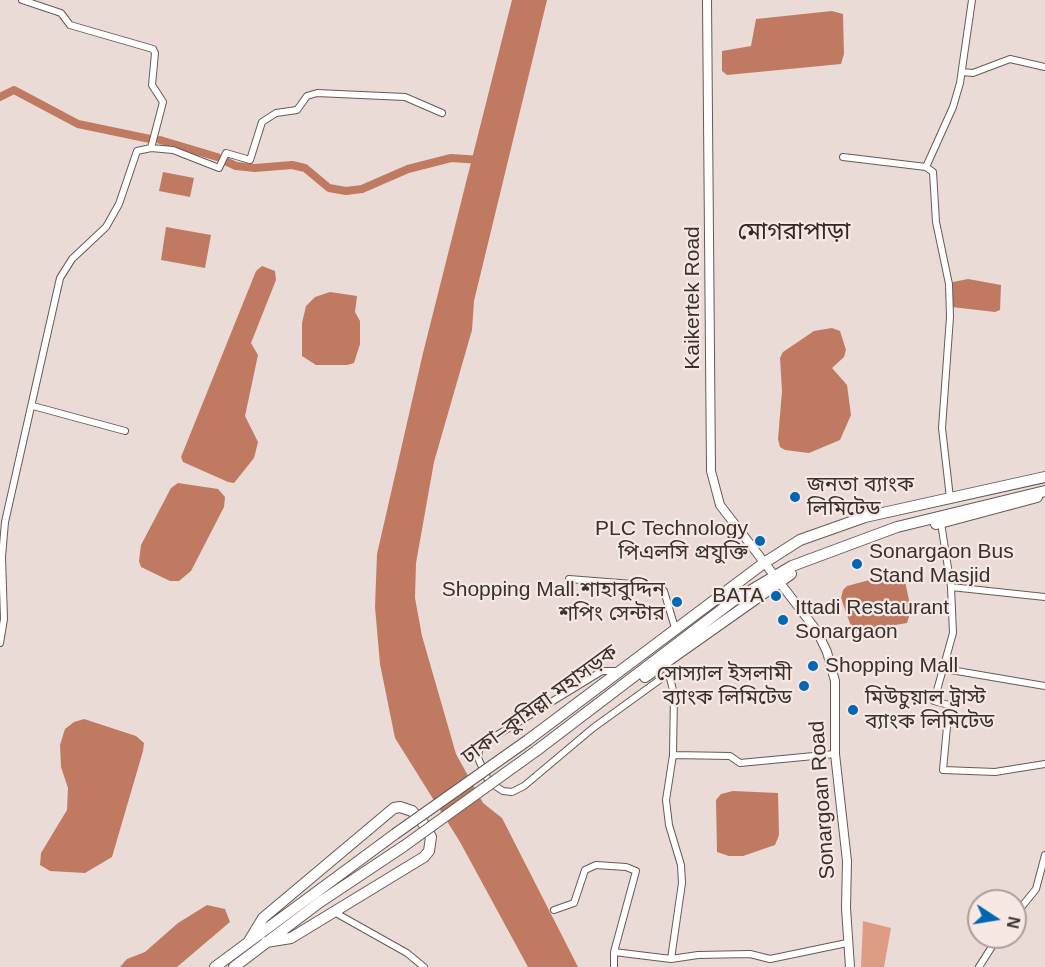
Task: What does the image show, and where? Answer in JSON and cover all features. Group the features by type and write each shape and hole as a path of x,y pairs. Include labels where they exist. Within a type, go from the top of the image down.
{"highway":[{"name":"ঢাকা–কুমিল্লা মহাসড়ক","path":"215,967 395,834 528,740 764,563 800,540 840,525 1045,477"},
{"name":"ঢাকা–কুমিল্লা মহাসড়ক","path":"234,967 320,902 404,846 588,713 733,601 777,578 810,556 897,527 1045,492"},
{"path":"588,713 668,667 777,578 860,545 1024,503 1045,492"},
{"path":"249,941 263,918 394,808 406,808 417,814 431,837 431,844 424,857 291,938 266,942"}],"main road":[{"name":"Kaikertek Road","path":"707,0 711,471 720,505 777,578"},
{"name":"Sonargoan Road","path":"777,578 817,631 827,652 835,681 835,754 847,861 847,943 850,967"}],"street":[{"path":"22,0 61,13 70,25 153,49 155,53 152,85 163,102 151,148"},
{"path":"926,167 953,107 962,72 972,0"},
{"path":"962,72 973,73 1010,59 1045,67"},
{"path":"0,643 4,619 2,557 5,522 33,406 60,278 72,259 106,227 118,204 136,151 151,148 173,150 219,168 226,153 250,160 262,122 276,113 297,110 307,96 317,93 405,97 442,113"},
{"path":"843,157 926,167 933,172 936,222 949,284 950,317 942,428 950,498"},
{"path":"33,406 125,431"},
{"path":"941,523 951,587 953,633 945,669 934,701 948,705 943,770 995,772 1045,764"},
{"path":"569,579 658,586 664,591 675,628"},
{"path":"951,587 1045,597"},
{"path":"620,671 602,671 484,743 479,750 478,758 489,782 502,791 518,790 668,667 674,694 673,755 666,800 669,825 681,864 682,883 671,958"},
{"path":"945,669 1045,686"},
{"path":"673,755 730,756 740,763 835,754"},
{"path":"1027,900 1036,889 1045,855"},
{"path":"554,910 574,903 585,870 596,865 634,869 636,871 632,889 614,952 614,967"},
{"path":"334,911 407,953 424,967"},
{"path":"614,952 671,958 750,954 770,959 847,943"},
{"path":"979,967 990,949"}],"shaded area":[{"path":"512,0 547,0 474,301 472,330 434,462 416,563 415,598 422,636 456,754 483,803 502,818 578,967 528,967 460,842 395,738 380,664 375,607 377,554 423,353"},
{"path":"832,11 843,14 844,54 841,64 727,75 722,71 722,51 751,46 756,19"},
{"path":"163,172 194,178 190,197 159,191"},
{"path":"166,227 211,235 205,268 161,260"},
{"path":"262,266 275,271 276,280 251,343 258,355 245,416 258,442 254,458 234,483 183,462 181,457 256,271"},
{"path":"968,279 1001,285 1000,310 995,312 952,307 953,282"},
{"path":"330,292 357,296 355,312 360,321 360,344 354,363 347,365 316,365 302,356 302,323 306,306 315,297"},
{"path":"832,328 840,331 846,350 844,357 832,368 847,385 851,415 840,440 809,453 785,450 780,447 778,439 782,391 780,358 783,352 814,331"},
{"path":"178,483 218,489 225,497 224,507 191,571 179,581 170,581 141,567 139,561 141,545 171,488"},
{"path":"892,574 902,575 905,581 911,610 907,623 853,632 841,598 843,590 847,586"},
{"path":"84,719 136,736 144,743 143,751 112,857 85,873 50,871 40,865 41,853 67,810 68,788 61,767 60,745 65,729 74,722"},
{"path":"733,791 778,793 779,835 775,845 743,856 729,856 717,852 716,800 721,794"},
{"path":"207,905 225,909 230,922 177,967 120,967 127,959 145,952 178,923"},
{"path":"863,921 891,928 884,967 861,967"}],"waterway":[{"path":"0,97 14,90 78,124 150,139"},
{"path":"160,140 217,157"},
{"path":"225,161 236,166 255,168 292,165 305,168 329,188 346,191 362,189 408,169 451,158 481,160"}],"place":[{"name":"জনতা ব্যাংক লিমিটেড","path":"795,497"},
{"name":"PLC Technology পিএলসি প্রযুক্তি","path":"760,541"},
{"name":"Sonargaon Bus Stand Masjid","path":"857,564"},
{"name":"BATA","path":"776,596"},
{"name":"Shopping Mall.শাহাবুদ্দিন শপিং সেন্টার","path":"677,602"},
{"name":"Ittadi Restaurant Sonargaon","path":"783,620"},
{"name":"Shopping Mall","path":"813,666"},
{"name":"সোস্যাল ইসলামী ব্যাংক লিমিটেড","path":"804,686"},
{"name":"মিউচুয়াল ট্রাস্ট ব্যাংক লিমিটেড","path":"853,710"}],"district":[{"name":"মোগরাপাড়া","path":"794,232"}]}
